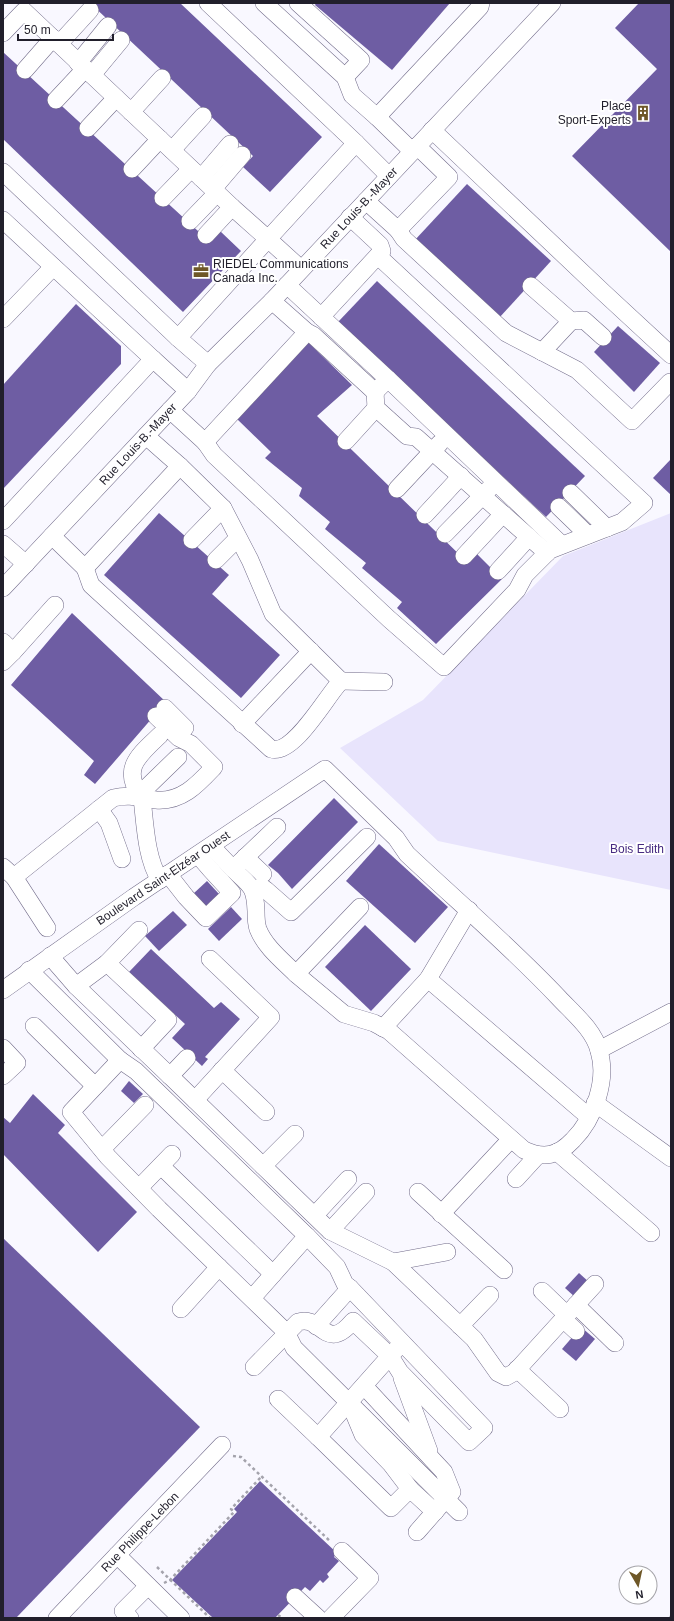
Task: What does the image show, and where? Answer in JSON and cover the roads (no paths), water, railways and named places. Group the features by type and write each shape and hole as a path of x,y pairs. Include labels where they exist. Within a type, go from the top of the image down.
{"street":[{"path":"208,3 389,176"},
{"path":"264,3 345,77 352,95 376,117 449,176 398,230"},
{"path":"298,3 361,60 345,77"},
{"path":"376,117 480,7 481,3"},
{"name":"Rue Louis-B.-Mayer","path":"3,588 188,391 208,364 272,301 552,3"},
{"path":"3,33 28,7 56,41 85,69 232,207 301,269"},
{"path":"25,70 90,10"},
{"path":"85,69 108,26"},
{"path":"56,100 85,69 121,40"},
{"path":"132,112 162,78"},
{"path":"88,128 116,98"},
{"path":"132,169 203,116"},
{"path":"432,130 671,355"},
{"path":"178,338 356,143"},
{"path":"190,221 206,182 230,144"},
{"path":"163,198 206,182 242,155"},
{"path":"3,172 178,338 208,364"},
{"path":"366,201 398,230 404,239 506,333 576,370 632,421 670,382"},
{"path":"206,236 232,207"},
{"path":"321,316 382,251 380,245 350,217"},
{"path":"3,220 188,391"},
{"path":"170,410 205,442 214,455 389,619 444,668 517,590 525,575 547,553 562,545 622,522 644,503 378,256"},
{"path":"3,319 53,267"},
{"path":"287,285 562,545"},
{"path":"531,286 571,321"},
{"path":"272,301 307,332 313,335 376,400 407,436 416,437 547,553"},
{"path":"542,352 571,321 584,320 604,337"},
{"path":"205,442 307,332"},
{"path":"3,521 153,359"},
{"path":"346,441 376,400 388,379"},
{"path":"146,436 220,504 250,560 273,614 341,681 384,682"},
{"path":"397,489 447,436"},
{"path":"85,568 180,466"},
{"path":"425,515 460,476"},
{"path":"445,534 495,482"},
{"path":"571,493 607,528"},
{"path":"190,536 220,504"},
{"path":"559,507 588,535"},
{"path":"464,556 503,514"},
{"path":"52,536 85,568 91,585 242,724 272,749 278,750 293,740 312,721 341,681"},
{"path":"498,571 529,537"},
{"path":"216,560 238,538"},
{"path":"3,544 26,564"},
{"path":"6,652 55,605"},
{"path":"242,724 311,651"},
{"path":"47,928 8,872 113,798 126,795 158,800 184,795 194,788 214,767 190,744 179,738 161,712"},
{"path":"142,798 135,789 132,771 137,758 160,735"},
{"path":"178,756 145,789 142,798 150,855 155,872 164,877 206,918 232,893 210,870 205,850"},
{"name":"Boulevard Saint-Elzéar Ouest","path":"3,990 29,970 164,877 325,769 396,838 407,854 464,906"},
{"path":"99,809 109,823 122,859"},
{"path":"233,869 277,827"},
{"path":"253,889 258,887 266,890 291,912 367,837"},
{"path":"205,850 233,869 253,889 256,897 256,926 260,936 296,974 344,1014 374,1023 383,1028 524,1150 545,1156 557,1152 574,1140 592,1110 601,1081 602,1070 599,1050 590,1032 534,972 464,906 428,979 383,1028"},
{"path":"245,857 263,874"},
{"path":"296,974 360,907"},
{"path":"76,986 107,963 139,930"},
{"path":"50,956 76,986 330,1231 392,1262 474,1339 498,1373 506,1377 511,1375 566,1323 595,1284"},
{"path":"195,1100 271,1017 210,959"},
{"path":"107,963 168,1020 141,1049"},
{"path":"29,970 120,1060 136,1071 307,1236 337,1267 345,1284 484,1428 469,1442 400,1372"},
{"path":"428,979 592,1110 671,1158"},
{"path":"599,1050 671,1012"},
{"path":"34,1026 95,1086"},
{"path":"3,1048 17,1063 3,1076"},
{"path":"170,1076 187,1058"},
{"path":"120,1060 71,1112 102,1149 139,1188 286,1332 294,1348 350,1403 441,1506"},
{"path":"222,1070 266,1112"},
{"path":"102,1149 145,1105"},
{"path":"264,1166 295,1134"},
{"path":"441,1214 511,1139"},
{"path":"557,1152 651,1233"},
{"path":"516,1180 538,1155"},
{"path":"139,1188 166,1160 273,1274"},
{"path":"315,1215 348,1179"},
{"path":"330,1231 366,1192"},
{"path":"418,1192 504,1270"},
{"path":"252,1298 307,1236"},
{"path":"392,1262 447,1252"},
{"path":"181,1309 219,1267"},
{"path":"316,1326 350,1288"},
{"path":"542,1290 566,1323 615,1343"},
{"path":"460,1326 490,1295"},
{"path":"254,1368 286,1332 298,1322 302,1320 316,1326 330,1335 337,1335 346,1330 366,1306"},
{"path":"353,1321 390,1356 400,1372 432,1459"},
{"path":"318,1437 350,1403 402,1343"},
{"path":"517,1369 560,1409"},
{"path":"364,1386 444,1472 452,1492 417,1532"},
{"path":"278,1399 391,1508 410,1489"},
{"path":"350,1403 363,1435 391,1464 410,1489 441,1506 459,1512"},
{"name":"Rue Philippe-Lebon","path":"62,1616 117,1555 228,1450"},
{"path":"337,1548 370,1578 339,1615"},
{"path":"117,1555 182,1618"},
{"path":"130,1618 123,1611 148,1586"},
{"path":"295,1597 318,1618"}],"place":[{"name":"Place Sport-Experts","path":"643,113"},
{"name":"RIEDEL Communications Canada Inc.","path":"201,271"}],"park label":[{"name":"Bois Edith","path":"637,849"}]}
